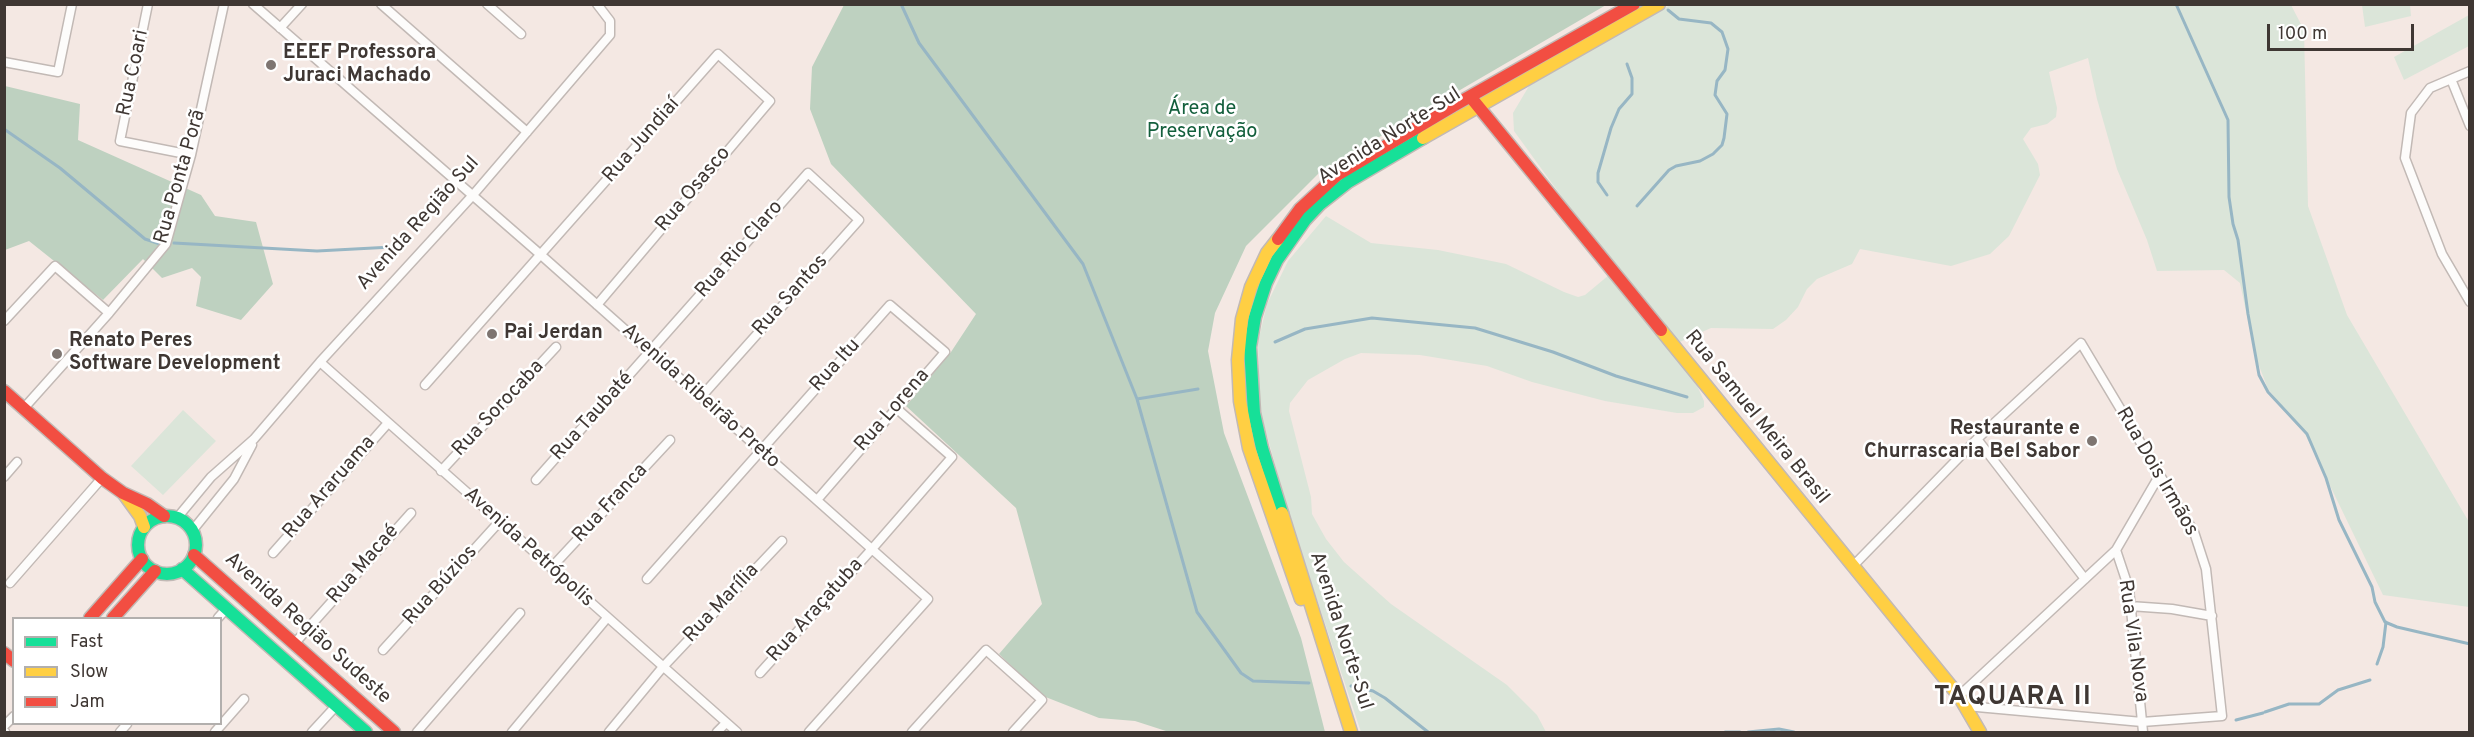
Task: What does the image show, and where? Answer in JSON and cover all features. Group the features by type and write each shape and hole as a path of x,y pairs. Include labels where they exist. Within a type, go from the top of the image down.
{"street":[{"path":"4,62 58,72 72,4"},
{"name":"Rua Coari","path":"148,4 120,141 191,155"},
{"name":"Rua Ponta Porã","path":"24,408 109,313 166,244 191,155 224,4"},
{"path":"253,4 280,28 302,4"},
{"path":"381,4 527,132"},
{"path":"487,4 521,34"},
{"name":"Avenida Região Sul","path":"177,518 211,477 254,439 320,362 473,195 610,35 610,21 597,4"},
{"name":"Avenida Norte-Sul","path":"1351,732 1260,440 1254,413 1250,378 1250,347 1253,326 1264,289 1277,260 1305,220 1320,204 1365,171 1474,101 1634,4"},
{"name":"Avenida Norte-Sul","path":"1343,732 1246,437 1238,371 1242,319 1251,287 1267,253 1285,227 1308,201 1337,175 1474,101 1492,98 1659,4"},
{"name":"Avenida Ribeirão Preto","path":"280,28 473,195 928,599 809,732"},
{"name":"Rua Jundiaí","path":"541,255 718,54 745,79"},
{"path":"2469,71 2430,88 2411,113 2405,158 2442,254 2469,302"},
{"name":"Rua Osasco","path":"597,305 770,101 745,79"},
{"path":"2451,79 2469,126"},
{"name":"Rua Samuel Meira Brasil","path":"1492,98 1492,111 1498,130"},
{"name":"Rua Samuel Meira Brasil","path":"1474,101 1963,701 1980,732"},
{"name":"Rua Rio Claro","path":"650,353 808,173 835,196"},
{"name":"Rua Santos","path":"701,397 860,220 835,196"},
{"path":"425,386 541,255"},
{"path":"4,321 55,266 109,313"},
{"name":"Rua Itu","path":"760,451 890,305 915,327"},
{"name":"Rua Lorena","path":"817,500 945,352 915,327"},
{"name":"Rua Dois Irmãos","path":"1977,439 2081,343 2194,532 2206,569 2222,716 2142,722"},
{"name":"Rua Sorocaba","path":"441,471 556,347"},
{"name":"Rua Taubaté","path":"536,480 650,353"},
{"name":"Avenida Petrópolis","path":"320,362 662,668 737,732"},
{"path":"4,391 102,478 123,493 147,504 164,516 177,518 186,524 192,531 195,543 194,555 182,569 169,574 155,571 142,559 138,544 144,527 152,520 164,516"},
{"name":"Rua Araçatuba","path":"760,673 952,457 896,408"},
{"name":"Rua Araruama","path":"273,554 388,423"},
{"name":"Avenida Região Sul","path":"192,531 234,479 254,439"},
{"path":"1852,567 1977,439 2085,579"},
{"name":"Rua Franca","path":"551,568 670,440"},
{"path":"647,579 760,451"},
{"path":"4,477 17,462"},
{"path":"1963,701 2116,550 2159,476"},
{"path":"10,583 102,478"},
{"path":"123,493 140,516 144,527"},
{"name":"Rua Macaé","path":"294,644 411,513"},
{"name":"Rua Búzios","path":"383,650 500,521"},
{"name":"Rua Marília","path":"609,732 662,668 782,541"},
{"name":"Rua Vila Nova","path":"2116,550 2129,589 2143,732"},
{"name":"Avenida Região Sudeste","path":"194,555 394,732"},
{"path":"91,617 142,559"},
{"name":"Avenida Região Sudeste","path":"182,569 222,614 366,732"},
{"path":"114,617 155,571"},
{"path":"2130,606 2172,609 2212,616"},
{"path":"417,732 520,613"},
{"path":"512,732 607,618"},
{"path":"912,732 986,650 1042,700 1013,732"},
{"path":"222,724 244,699"},
{"path":"1963,701 2142,722"},
{"path":"312,732 336,706"},
{"path":"717,732 726,723"}],"shaded area":[{"path":"1670,5 2291,5 2304,30 2308,206 2347,315 2469,522 2469,607 2383,595 2305,434 2268,389 2256,358 2240,283 2224,270 2157,271 2147,240 2117,169 2088,58 2049,72 2057,108 2056,117 2047,124 2031,128 2023,139 2038,164 2040,175 2009,236 1990,254 1951,266 1860,249 1852,264 1817,279 1807,289 1798,307 1786,320 1773,329 1711,328 1673,345 1684,369 1695,381 1704,401 1704,407 1693,413 1677,413 1605,401 1532,382 1487,366 1420,355 1361,353 1345,359 1308,380 1290,403 1289,411 1311,497 1312,514 1326,539 1344,562 1391,604 1507,685 1537,715 1546,732 1361,732 1288,512 1260,410 1258,342 1267,304 1288,261 1326,216 1371,243 1438,250 1506,264 1564,292 1578,297 1585,295 1615,270 1514,131 1513,113 1529,86"},
{"path":"2362,5 2410,5 2411,16 2365,27"},
{"path":"2469,15 2469,46 2404,80 2394,57"},
{"path":"183,410 216,441 163,495 131,466"}],"green space":[{"name":"Área de Preservação","path":"844,5 1606,5 1321,171 1246,246 1215,313 1208,351 1224,433 1301,638 1325,732 1169,732 1135,721 1099,718 1043,696 999,654 1042,604 1016,508 906,406 951,352 976,314 831,164 810,109 812,67"},
{"path":"5,86 80,104 78,140 201,195 215,216 256,222 273,284 241,320 196,306 201,277 192,268 162,278 143,259 103,300 29,241 5,250"}],"waterway":[{"path":"901,4 919,43 1083,264 1137,399 1197,612 1241,673 1253,681 1309,683"},
{"path":"2176,4 2228,120 2229,197 2259,375 2268,392 2307,434 2326,478 2339,520 2372,587 2375,602 2385,622 2397,627 2470,644"},
{"path":"1637,206 1669,170 1676,166 1700,161 1713,154 1722,145 1724,138 1727,114 1715,95 1717,81 1725,70 1728,49 1722,32 1711,23 1679,19 1668,10"},
{"path":"1607,195 1598,182 1598,173 1619,109 1632,94 1632,78 1627,64"},
{"path":"4,129 60,168 145,239 160,244"},
{"path":"174,243 317,251 392,247"},
{"path":"1275,342 1305,329 1372,318 1475,328 1553,352 1616,376 1687,397"},
{"path":"1137,399 1198,389"},
{"path":"2377,664 2383,647 2386,622"},
{"path":"2265,712 2289,704 2319,704 2338,690 2370,680"},
{"path":"1351,686 1373,691 1385,698 1428,732"},
{"path":"2236,720 2263,713"},
{"path":"1748,732 1779,729 1794,732"},
{"path":"1725,732 1740,732"}],"traffic: fast":[{"path":"1282,513 1254,413 1250,347 1255,317 1266,283 1277,260 1305,220 1320,204 1348,182 1423,138"},
{"path":"167,516 178,518 191,529 196,545 194,556 183,569 167,574 156,572 143,561 138,545 140,534 151,521 167,516"},
{"path":"182,569 366,732"}],"traffic: slow":[{"path":"1423,138 1659,4"},
{"path":"1278,239 1267,253 1251,287 1242,319 1238,360 1240,401 1249,448 1301,599"},
{"path":"1661,330 1959,696 1980,732"},
{"path":"124,494 140,516 144,527"},
{"path":"1282,513 1351,732"}],"traffic: jam":[{"path":"1278,239 1300,209 1337,175 1453,106 1634,4"},
{"path":"1473,100 1661,330"},
{"path":"4,391 102,478 123,493 147,504 164,516"},
{"path":"194,555 394,732"},
{"path":"91,617 142,559"},
{"path":"114,617 155,571"},
{"path":"4,653 12,659"}],"place":[{"name":"EEEF Professora Juraci Machado","path":"271,65"},
{"name":"Pai Jerdan","path":"492,334"},
{"name":"Renato Peres Software Development","path":"57,354"},
{"name":"Restaurante e Churrascaria Bel Sabor","path":"2092,441"}],"district":[{"name":"TAQUARA II","path":"2013,699"}]}
